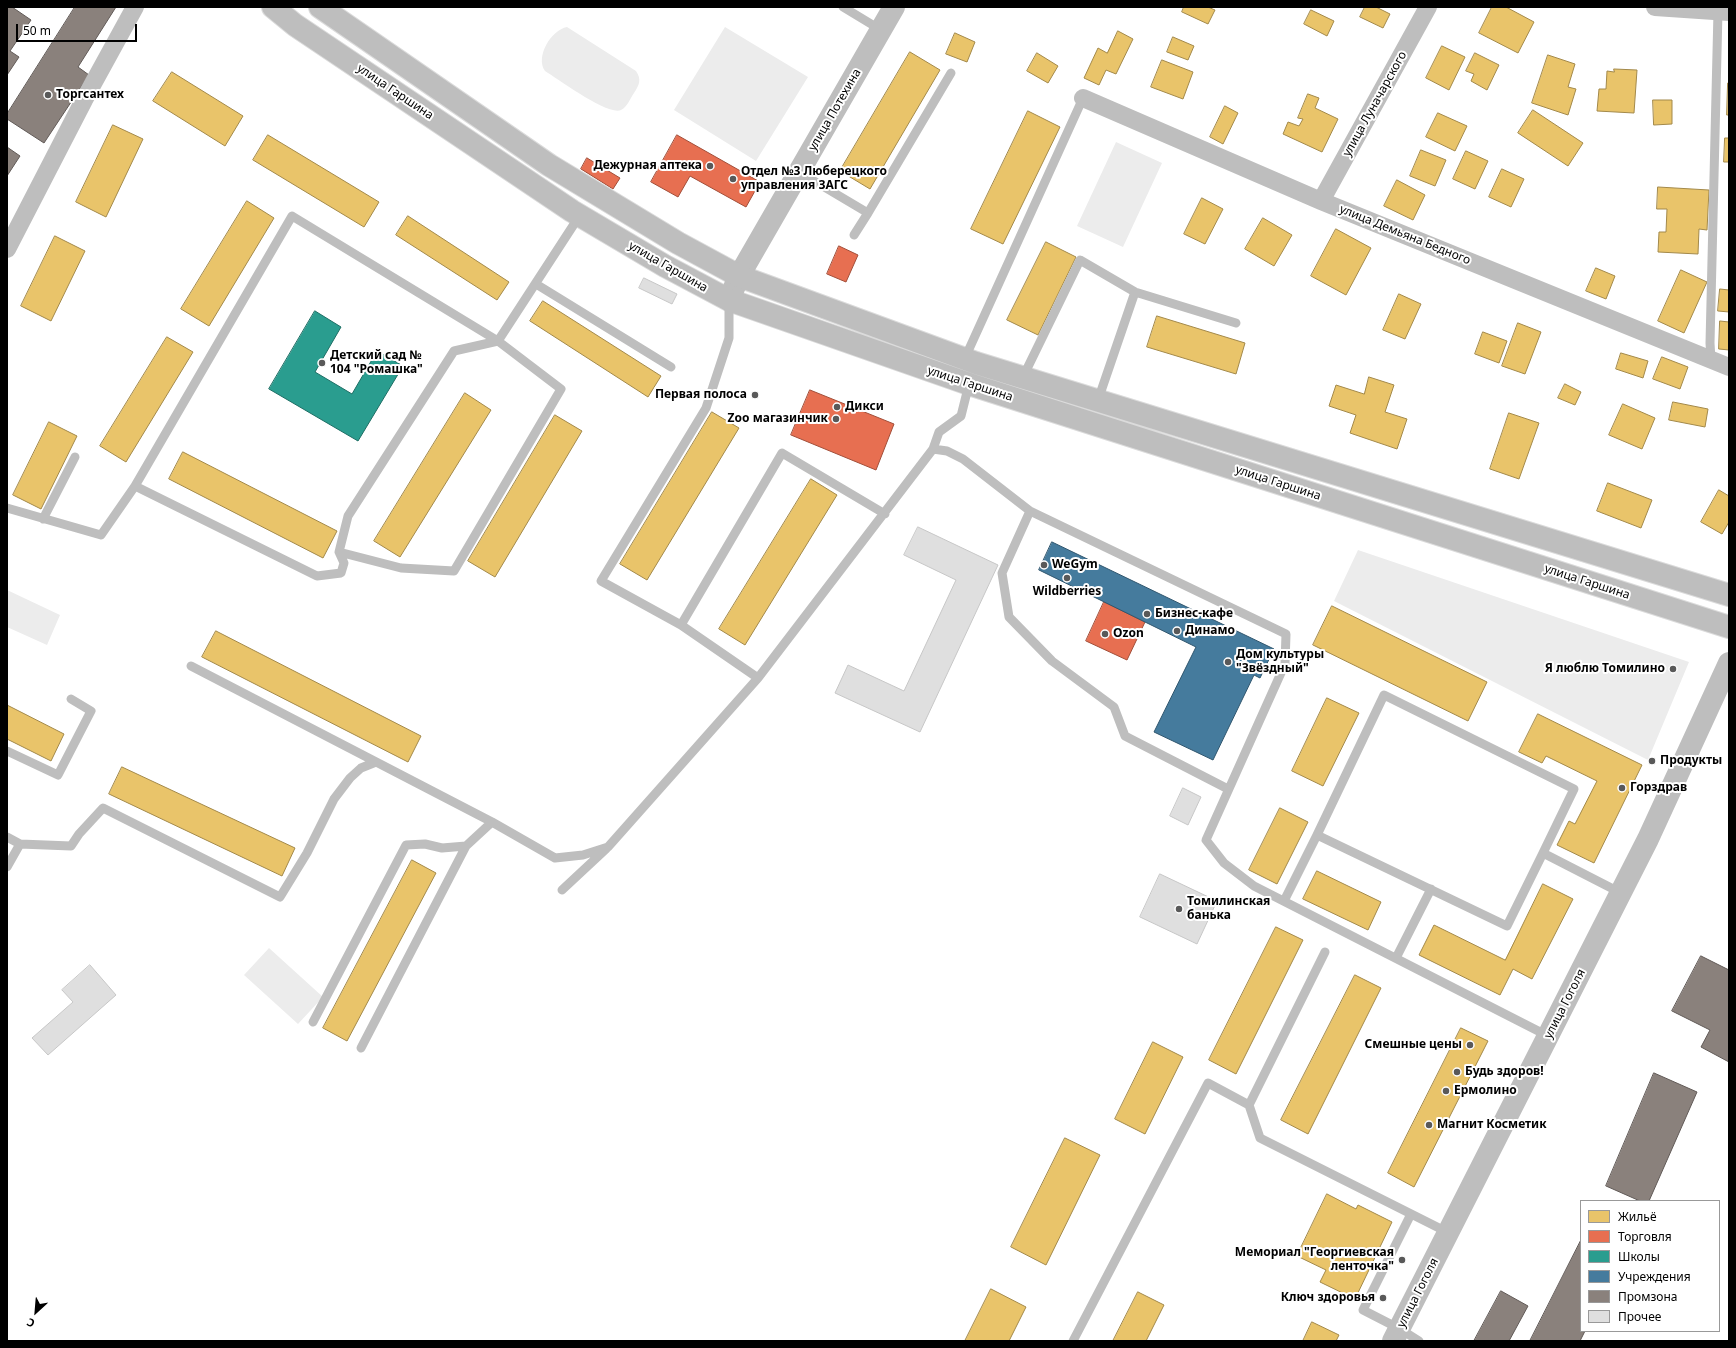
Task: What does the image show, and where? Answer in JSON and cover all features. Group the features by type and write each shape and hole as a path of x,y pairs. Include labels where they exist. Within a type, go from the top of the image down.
{"main road":[{"name":"улица Гаршина","path":"273,7 295,25 580,215 665,266 729,300 969,384 1729,627"},
{"name":"улица Гаршина","path":"320,7 549,166 678,243 739,276 965,358 1023,377 1729,595"},
{"name":"улица Потехина","path":"729,300 739,276 894,7"},
{"name":"улица Гоголя","path":"1396,1335 1648,839 1729,663"}],"street":[{"path":"7,249 84,100 135,7"},
{"name":"улица Луначарского","path":"1321,201 1428,7"},
{"path":"1655,7 1724,11"},
{"name":"улица Демьяна Бедного","path":"1083,98 1321,201 1729,367"}],"lane":[{"path":"843,7 881,30"},
{"path":"1711,360 1710,343 1724,11"},
{"path":"854,235 951,73"},
{"path":"965,358 1083,98"},
{"path":"799,172 868,213"},
{"path":"135,486 317,576 341,573 344,563 339,552 348,516 454,351 498,341 580,215"},
{"path":"7,508 102,535 135,486 292,216 498,341 561,389 454,571 401,568 339,552"},
{"path":"1023,377 1080,260 1135,292 1236,323"},
{"path":"536,284 670,367"},
{"path":"1098,400 1135,292"},
{"path":"729,300 729,338 706,408 601,581 681,625 758,678"},
{"path":"562,890 608,847 758,678 885,514 933,449 939,432 960,416 969,384"},
{"path":"933,449 947,451 962,459 1030,511 1286,634 1286,664 1206,840 1224,863 1254,886 1548,1036"},
{"path":"681,625 782,453 885,514"},
{"path":"44,519 75,457"},
{"path":"1030,511 1002,573 1009,617 1052,660 1114,708 1125,736 1228,789"},
{"path":"191,666 492,822 555,858 583,855 608,847"},
{"path":"1284,901 1384,695 1574,789 1507,926 1317,835"},
{"path":"7,751 58,775 91,711 70,699"},
{"path":"7,837 20,844 71,846 79,834 103,808 280,897 307,852 334,799 350,778 361,768 376,762"},
{"path":"361,1048 466,846 492,822"},
{"path":"7,867 20,844"},
{"path":"313,1022 406,845 424,844 442,848 466,846"},
{"path":"1542,853 1620,893"},
{"path":"1396,958 1431,889"},
{"path":"1325,952 1249,1104 1260,1138 1449,1233"},
{"path":"1073,1341 1208,1083 1249,1104"},
{"path":"1411,1214 1363,1310 1396,1335 1419,1341"}],"shaded area":[{"path":"567,27 636,71 639,77 638,85 623,109 615,110 605,108 545,71 542,65 542,59 546,45 555,33"},
{"path":"725,27 808,77 756,161 674,110"},
{"path":"1116,142 1162,163 1123,247 1077,226"},
{"path":"1358,550 1689,662 1648,760 1334,601"},
{"path":"7,590 60,615 47,645 7,627"},
{"path":"269,948 323,997 298,1024 244,975"}],"building: Жильё":[{"path":"1184,7 1208,7 1215,10 1208,24 1182,12"},
{"path":"1365,7 1376,7 1390,14 1383,28 1360,17"},
{"path":"1492,7 1506,7 1534,22 1518,53 1479,33"},
{"path":"1311,10 1334,21 1327,36 1304,24"},
{"path":"1118,31 1133,39 1116,74 1106,70 1099,85 1084,78 1098,48 1107,53"},
{"path":"955,33 975,42 967,62 946,54"},
{"path":"1173,37 1194,46 1188,60 1167,52"},
{"path":"1442,46 1465,57 1449,90 1426,78"},
{"path":"910,52 940,70 870,189 840,171"},
{"path":"1037,53 1058,66 1048,83 1027,71"},
{"path":"1475,53 1499,65 1487,90 1471,81 1474,74 1466,71"},
{"path":"1548,55 1575,64 1568,87 1576,89 1568,115 1532,103"},
{"path":"1162,60 1193,72 1183,99 1151,87"},
{"path":"1614,69 1637,70 1634,113 1597,111 1599,89 1606,89 1607,71 1614,72"},
{"path":"172,72 243,116 225,146 153,101"},
{"path":"1728,83 1729,115 1727,115"},
{"path":"1308,94 1319,98 1315,108 1338,119 1322,152 1283,134 1288,122 1299,126 1303,119 1298,118"},
{"path":"1653,100 1672,100 1672,124 1654,125"},
{"path":"1225,106 1238,113 1223,144 1210,137"},
{"path":"1533,110 1583,143 1568,166 1518,133"},
{"path":"1028,111 1060,127 1003,244 971,229"},
{"path":"1438,113 1467,126 1455,151 1426,137"},
{"path":"113,125 143,139 106,217 76,202"},
{"path":"268,135 379,202 364,227 253,160"},
{"path":"1725,138 1729,138 1729,162 1724,162"},
{"path":"1421,150 1446,160 1435,186 1410,176"},
{"path":"1466,151 1488,161 1475,189 1453,179"},
{"path":"1502,169 1524,179 1511,207 1489,197"},
{"path":"1397,180 1425,195 1413,220 1384,206"},
{"path":"1658,187 1709,190 1707,230 1699,229 1698,254 1658,252 1659,232 1666,232 1667,209 1657,209"},
{"path":"1202,198 1223,209 1205,244 1184,234"},
{"path":"247,201 274,218 209,326 181,309"},
{"path":"408,216 509,282 497,300 396,235"},
{"path":"1263,218 1292,235 1274,266 1245,249"},
{"path":"1336,229 1371,248 1346,295 1311,276"},
{"path":"55,236 85,251 51,321 21,306"},
{"path":"1046,242 1076,257 1038,335 1007,320"},
{"path":"1596,268 1615,276 1606,299 1586,291"},
{"path":"1681,270 1707,282 1684,333 1658,321"},
{"path":"1720,289 1729,290 1729,312 1718,311"},
{"path":"1399,294 1421,304 1405,339 1383,330"},
{"path":"543,301 661,376 648,397 530,321"},
{"path":"1157,316 1245,343 1236,374 1147,347"},
{"path":"1720,321 1729,322 1729,350 1719,349"},
{"path":"1518,323 1541,332 1525,374 1502,366"},
{"path":"1483,332 1507,341 1499,363 1475,354"},
{"path":"167,337 193,352 126,462 100,446"},
{"path":"1621,353 1648,361 1643,378 1616,369"},
{"path":"1662,357 1688,367 1680,389 1653,379"},
{"path":"1369,377 1394,385 1385,412 1407,419 1397,449 1350,433 1356,415 1329,406 1336,385 1364,394"},
{"path":"1565,384 1581,392 1575,405 1558,398"},
{"path":"465,393 491,410 400,557 374,541"},
{"path":"1673,402 1708,409 1705,427 1669,420"},
{"path":"1623,404 1655,418 1642,449 1609,435"},
{"path":"712,412 739,428 647,580 620,564"},
{"path":"1509,413 1539,423 1519,479 1490,469"},
{"path":"555,415 582,431 495,577 468,561"},
{"path":"49,422 77,436 41,509 13,495"},
{"path":"183,452 337,531 323,558 169,479"},
{"path":"811,479 837,495 745,645 719,629"},
{"path":"1608,483 1652,500 1641,528 1597,511"},
{"path":"1719,490 1729,496 1729,522 1722,534 1701,522"},
{"path":"1332,606 1487,682 1468,721 1313,645"},
{"path":"216,631 421,736 408,762 202,657"},
{"path":"1327,698 1359,713 1323,786 1292,771"},
{"path":"7,705 64,734 51,761 7,739"},
{"path":"1538,714 1642,765 1594,863 1557,845 1569,821 1575,824 1597,781 1546,756 1542,763 1519,752"},
{"path":"122,767 295,848 282,876 109,794"},
{"path":"1280,808 1308,822 1277,884 1249,870"},
{"path":"412,860 436,873 347,1041 323,1028"},
{"path":"1317,871 1381,902 1368,930 1303,899"},
{"path":"1543,884 1573,899 1532,979 1513,969 1500,995 1419,955 1434,925 1505,960"},
{"path":"1276,927 1303,940 1236,1074 1209,1060"},
{"path":"1355,975 1381,988 1308,1134 1281,1120"},
{"path":"1461,1028 1488,1041 1414,1187 1388,1173"},
{"path":"1153,1042 1183,1057 1145,1134 1115,1119"},
{"path":"1065,1138 1100,1155 1046,1265 1011,1247"},
{"path":"1327,1194 1356,1209 1358,1205 1392,1222 1355,1299 1320,1282 1326,1270 1297,1256"},
{"path":"991,1289 1026,1307 1009,1341 965,1341"},
{"path":"1138,1292 1164,1305 1146,1341 1113,1341"},
{"path":"1312,1322 1339,1335 1336,1341 1303,1341"}],"building: Торговля":[{"path":"677,135 760,182 746,207 690,176 678,197 651,182"},
{"path":"587,158 620,178 613,189 581,169"},
{"path":"839,246 858,255 846,282 827,274"},
{"path":"810,390 894,424 876,470 791,435"},
{"path":"1104,602 1145,622 1127,660 1086,641"}],"building: Школы":[{"path":"315,311 341,327 315,372 352,394 377,351 403,366 358,441 269,389"}],"building: Учреждения":[{"name":"Дом культуры \"Звёздный\"","path":"1052,542 1274,649 1260,678 1254,675 1213,760 1154,732 1196,647 1039,570"}],"building: Промзона":[{"path":"7,7 12,7 31,20 10,51 19,57 7,75"},
{"name":"Торгсантех","path":"75,7 116,7 78,67 89,75 44,143 7,119 7,114"},
{"path":"7,147 20,156 7,176"},
{"path":"1701,956 1729,970 1729,1062 1701,1047 1710,1030 1672,1011"},
{"path":"1654,1073 1697,1092 1649,1200 1638,1200 1606,1186"},
{"path":"1580,1242 1580,1332 1584,1332 1580,1341 1530,1341"},
{"path":"1501,1291 1528,1306 1509,1341 1474,1341"}],"building: Прочее":[{"path":"644,278 677,294 672,304 639,288"},
{"path":"918,527 998,565 920,732 835,693 848,665 904,691 956,580 904,555"},
{"path":"1183,788 1201,797 1188,825 1170,816"},
{"name":"Томилинская банька","path":"1160,874 1217,901 1197,944 1140,917"},
{"path":"90,965 116,995 48,1055 32,1038 73,1002 62,990"}],"place":[{"name":"Торгсантех","path":"48,95"},
{"name":"Дежурная аптека","path":"710,166"},
{"name":"Отдел №3 Люберецкого управления ЗАГС","path":"733,179"},
{"name":"Детский сад № 104 \"Ромашка\"","path":"322,363"},
{"name":"Первая полоса","path":"755,395"},
{"name":"Дикси","path":"837,407"},
{"name":"Zoo магазинчик","path":"836,419"},
{"name":"WeGym","path":"1044,565"},
{"name":"Wildberries","path":"1067,578"},
{"name":"Бизнес-кафе","path":"1147,614"},
{"name":"Динамо","path":"1177,631"},
{"name":"Ozon","path":"1105,634"},
{"name":"Дом культуры \"Звёздный\"","path":"1228,662"},
{"name":"Я люблю Томилино","path":"1673,669"},
{"name":"Продукты","path":"1652,761"},
{"name":"Горздрав","path":"1622,788"},
{"name":"Томилинская банька","path":"1179,909"},
{"name":"Смешные цены","path":"1470,1045"},
{"name":"Будь здоров!","path":"1457,1072"},
{"name":"Ермолино","path":"1446,1091"},
{"name":"Магнит Косметик","path":"1429,1125"},
{"name":"Мемориал \"Георгиевская ленточка\"","path":"1402,1260"},
{"name":"Ключ здоровья","path":"1383,1298"}]}
